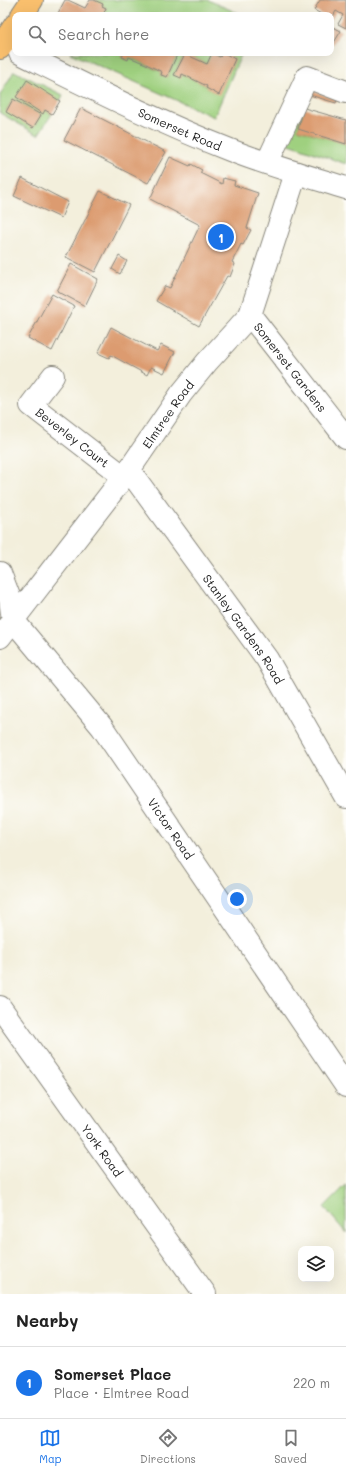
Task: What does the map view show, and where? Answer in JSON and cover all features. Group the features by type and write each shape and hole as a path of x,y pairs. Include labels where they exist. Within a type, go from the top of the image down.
{"main road":[{"path":"24,12 32,0"},
{"path":"7,48 12,34"}],"street":[{"name":"Somerset Road","path":"24,56 141,112 230,150 296,173 346,188"},
{"path":"267,163 307,77 346,92"},
{"name":"Elmtree Road","path":"6,628 127,473 181,394 250,315 296,173"},
{"name":"Somerset Gardens","path":"250,315 346,438"},
{"name":"Beverley Court","path":"53,376 31,405 127,473"},
{"name":"Stanley Gardens Road","path":"127,473 267,659 346,797"},
{"path":"0,573 10,599 6,628"},
{"name":"Victor Road","path":"6,628 102,727 346,1086"},
{"name":"York Road","path":"0,1007 204,1294"}],"green space":[{"path":"94,0 208,0 235,12 104,12 106,8"},
{"path":"77,56 122,56 128,60 129,57 162,72 161,75 167,77 177,56 184,56 174,75 181,77 182,74 207,86 207,88 219,94 235,59 230,56 241,56 214,117"},
{"path":"189,56 211,56 207,64"},
{"path":"14,71 63,95 60,101 26,81 17,98 43,113 45,110 52,114 38,135 0,113 0,95","holes":["13,99 41,115 33,128 6,111"]},
{"path":"304,108 298,129 346,144 346,164 281,141"},
{"path":"346,1185 346,1233 324,1207"}],"building":[{"path":"65,0 85,8 90,0 94,0 103,4 102,6 106,8 104,12 59,12"},
{"path":"320,0 346,0 346,28 338,24 343,15 336,11 334,15 334,12 318,12 314,10"},
{"path":"334,28 341,31 334,42"},
{"path":"177,56 167,77 161,75 162,72 146,64 129,57 128,60 122,57"},
{"path":"184,56 189,56 207,64 211,56 230,56 235,59 219,95 206,88 207,86 182,74 181,78 174,75"},
{"path":"27,80 60,101 52,114 45,110 43,114 16,97"},
{"path":"305,88 337,99 336,103 303,93"},
{"path":"13,99 41,115 33,128 6,112"},
{"path":"81,108 166,152 148,183 64,140"},
{"path":"304,108 346,120 346,144 298,129"},
{"path":"170,157 190,166 191,164 202,170 200,173 222,184 223,178 235,181 234,185 258,193 247,228 251,230 243,245 241,244 232,262 235,264 230,277 227,276 199,326 156,301 165,286 170,288 200,225 150,199"},
{"path":"22,178 68,202 61,218 14,196"},
{"path":"100,191 129,205 95,272 66,257"},
{"path":"119,256 127,261 120,274 112,269"},
{"path":"71,264 98,279 85,306 57,291"},
{"path":"52,294 74,306 52,351 28,338"},
{"path":"111,327 157,351 161,345 175,352 164,373 151,367 147,375 111,355 109,358 98,353"}],"place":[{"name":"Somerset Place","path":"221,237"}]}
